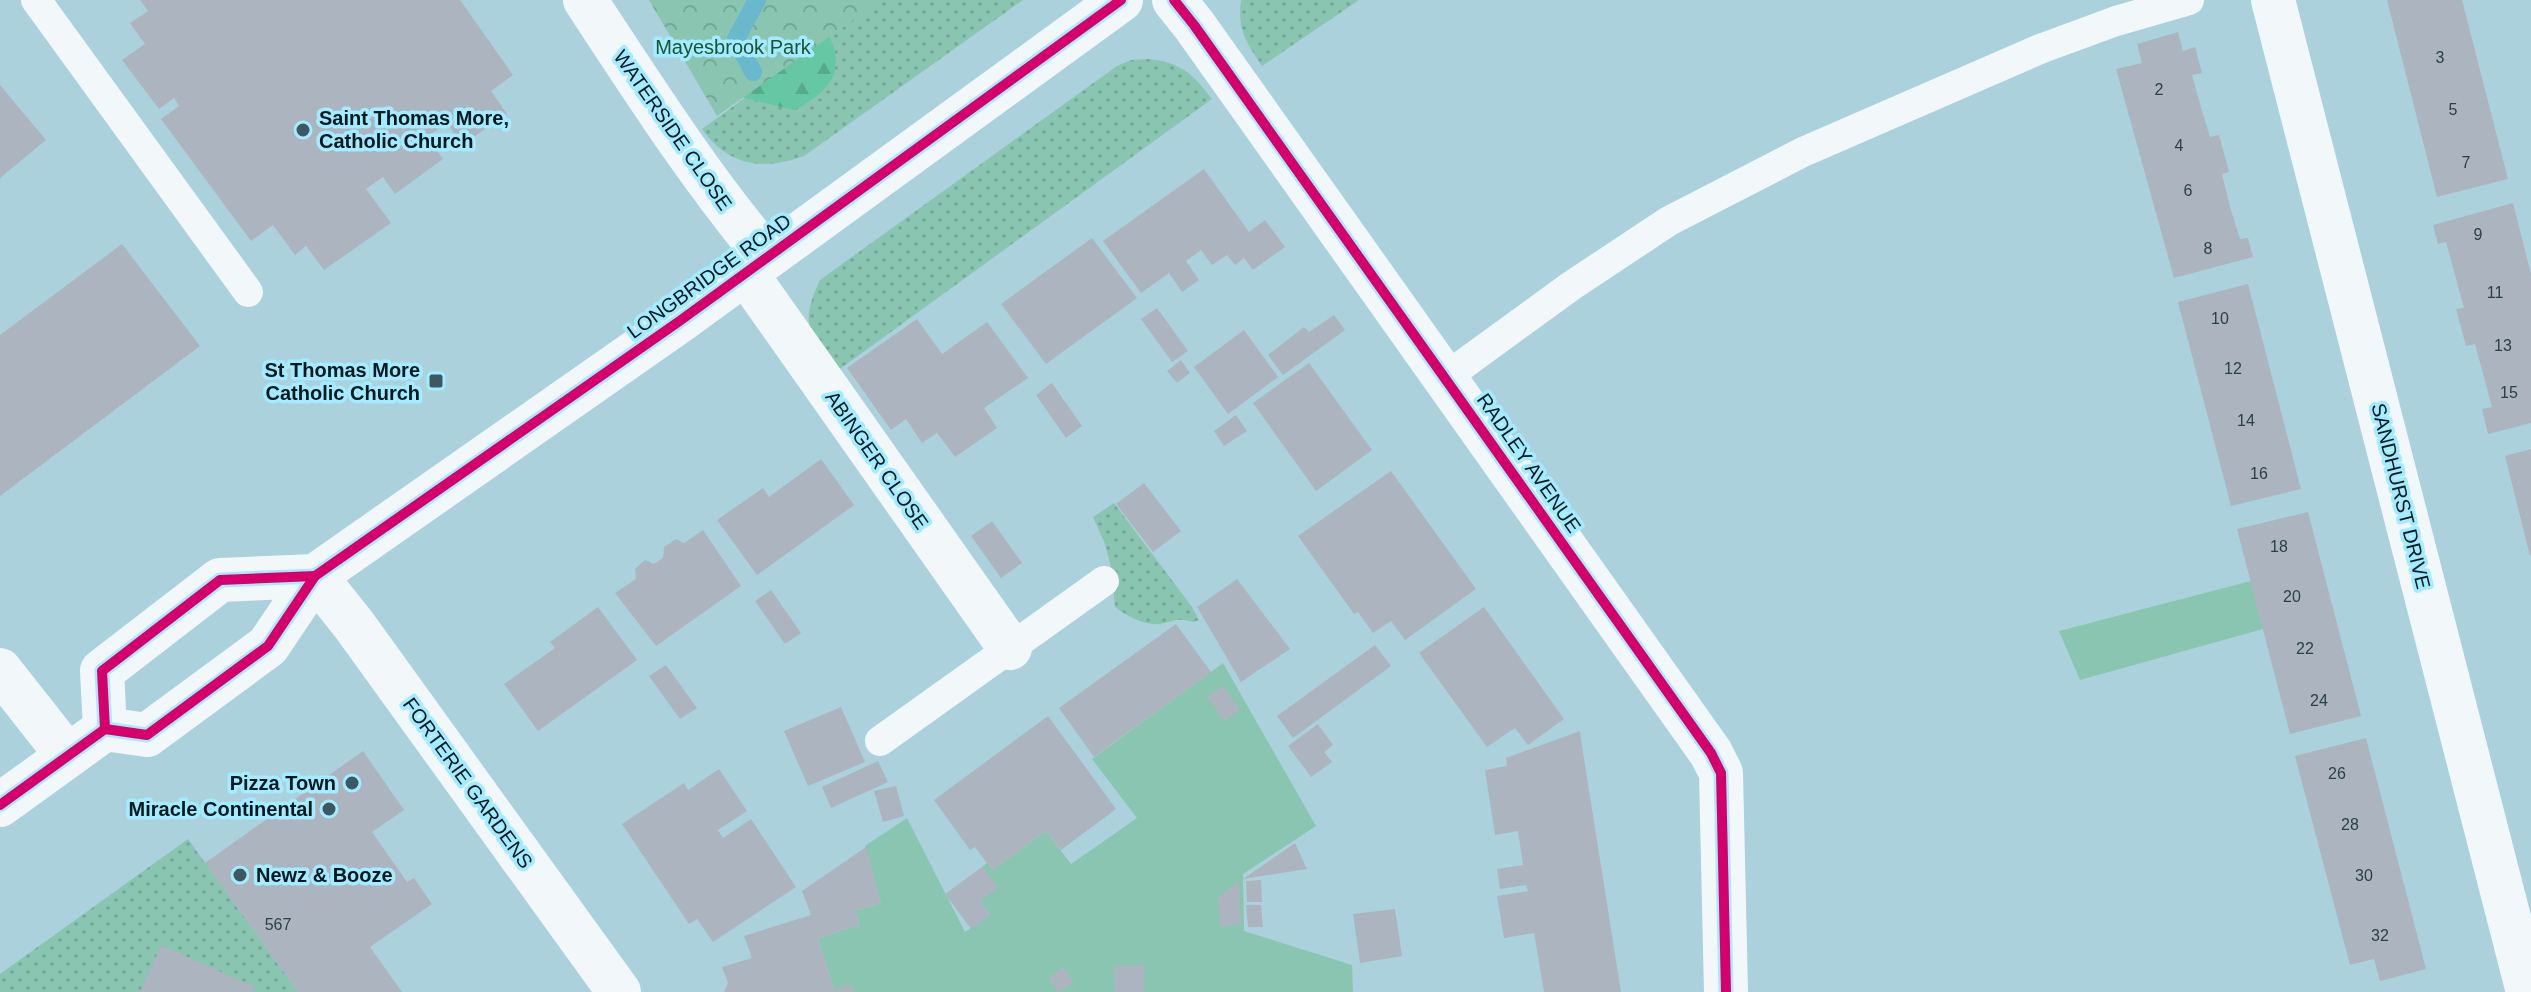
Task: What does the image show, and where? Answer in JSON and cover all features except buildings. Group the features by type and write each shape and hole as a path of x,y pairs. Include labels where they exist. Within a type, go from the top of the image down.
{"street":[{"name":"WATERSIDE CLOSE","path":"585,0 689,157 727,208 756,264"},
{"name":"LONGBRIDGE ROAD","path":"105,729 147,735 268,646 315,576 756,264 1121,0"},
{"name":"RADLEY AVENUE","path":"1174,0 1446,377 1716,763 1721,773 1726,992"},
{"name":"SANDHURST DRIVE","path":"2273,0 2528,992"},
{"name":"ABINGER CLOSE","path":"756,264 1010,648"},
{"path":"0,805 105,729 102,671 220,580 315,576"},
{"name":"FORTERIE GARDENS","path":"315,576 354,625 619,992"},
{"path":"0,670 67,755"}],"lane":[{"path":"36,0 248,292"},
{"path":"1446,377 1571,286 1669,221 1803,152 2040,49 2116,21 2189,0"},
{"path":"880,741 1104,581"}],"green space":[{"name":"Mayesbrook Park","path":"649,0 882,0 717,116"},
{"path":"880,0 1023,0 804,156 774,163 747,162 723,151 702,129"},
{"path":"1241,0 1359,0 1262,66 1244,35 1240,19"},
{"path":"823,25 831,40 836,64 828,85 819,94 794,110 737,96"},
{"path":"1148,59 1178,66 1199,83 1212,99 833,374 810,328 810,308 820,280 1117,66 1131,60"},
{"path":"1114,503 1199,620 1148,623 1115,607 1111,567 1093,517"},
{"path":"2251,581 2263,629 2080,680 2059,631"},
{"path":"1223,663 1316,826 1243,874 1244,931 1352,965 1353,992 834,990 818,938 860,925 855,911 881,903 865,846 907,818 965,932 990,915 980,900 997,888 982,867 987,863 992,870 1046,831 1071,864 1137,818 1092,759"},
{"path":"188,839 298,992 0,992 0,974"}],"waterway":[{"path":"753,72 736,39 757,0"}],"cycle path":[{"path":"0,805 105,729 147,735 268,646 315,576 681,320 1121,0"},
{"path":"1174,0 1711,753 1721,773 1726,992"},
{"path":"105,729 102,671 220,580 315,576"}],"place":[{"name":"Saint Thomas More, Catholic Church","path":"303,130"},
{"name":"St Thomas More Catholic Church","path":"436,381"},
{"name":"Pizza Town","path":"352,783"},
{"name":"Miracle Continental","path":"329,809"},
{"name":"Newz & Booze","path":"240,875"}]}
